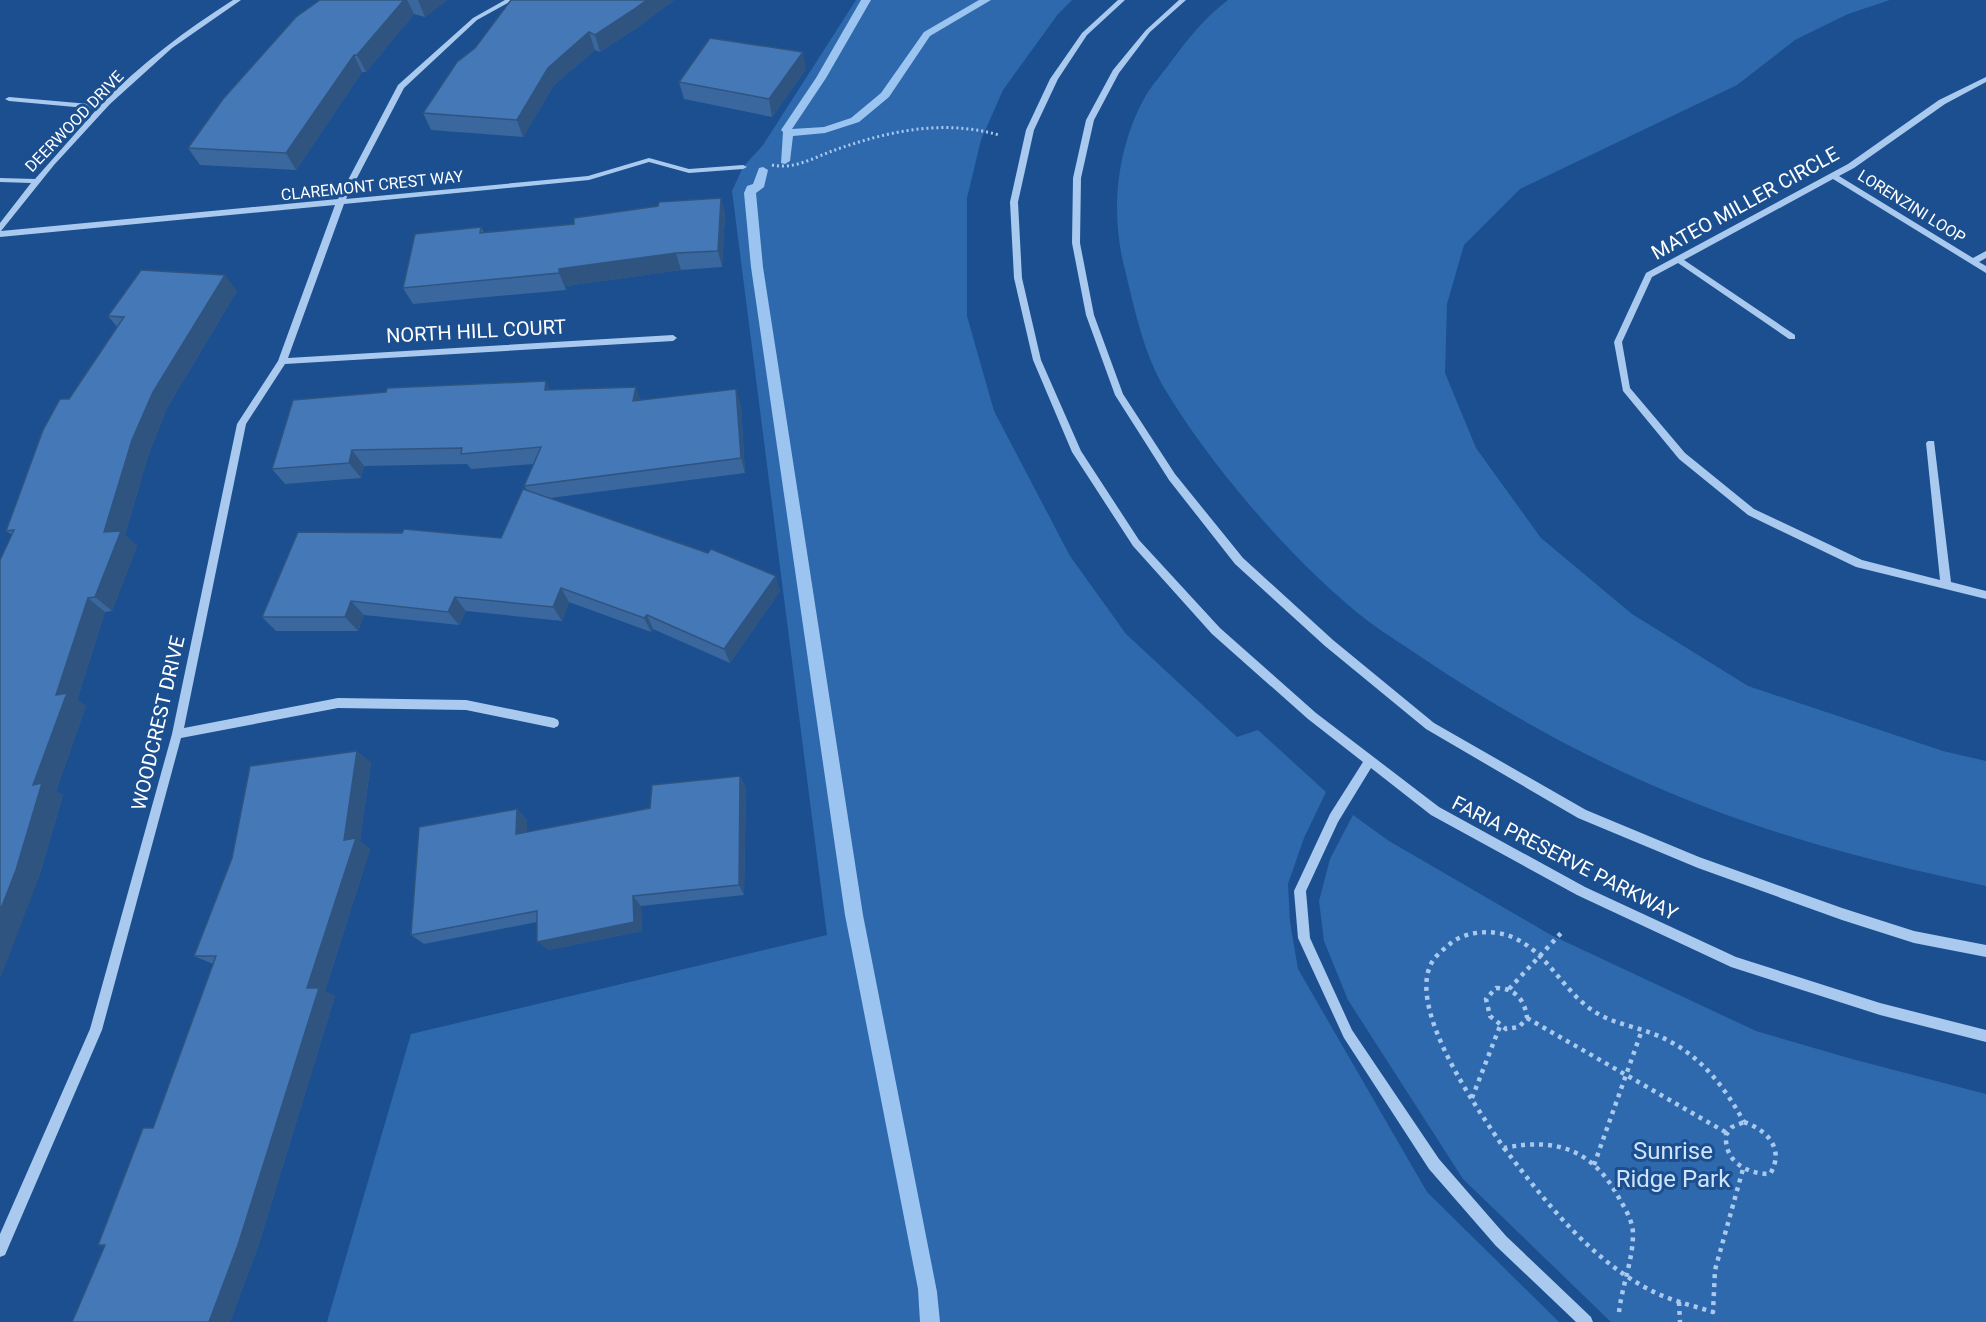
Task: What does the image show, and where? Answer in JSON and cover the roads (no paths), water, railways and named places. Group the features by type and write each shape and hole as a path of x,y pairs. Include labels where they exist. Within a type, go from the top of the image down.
{"street":[{"name":"DEERWOOD DRIVE","path":"0,229 35,181 101,107 166,49 238,0"},
{"name":"WOODCREST DRIVE","path":"0,1250 96,1030 177,734 242,424 282,361 340,203 400,87 475,19 510,0"},
{"name":"FARIA PRESERVE PARKWAY","path":"1122,0 1084,34 1054,79 1030,130 1014,202 1018,278 1037,360 1077,452 1136,543 1215,631 1312,716 1445,817 1581,891 1735,963 1880,1009 1986,1036"},
{"path":"1183,0 1148,31 1122,64 1090,120 1077,178 1076,243 1090,315 1119,395 1172,477 1239,561 1329,643 1430,726 1582,814 1698,862 1842,914 1914,937 1986,951"},
{"name":"MATEO MILLER CIRCLE","path":"1986,79 1942,102 1834,176 1649,275 1618,342 1626,389 1682,456 1751,512 1860,564 1986,595"},
{"path":"9,99 101,107"},
{"name":"CLAREMONT CREST WAY","path":"0,234 589,178 649,160 689,171 743,167"},
{"name":"LORENZINI LOOP","path":"1834,176 1986,270"},
{"path":"0,180 35,181"},
{"name":"LORENZINI LOOP","path":"1973,262 1986,254"},
{"path":"1679,260 1792,337"},
{"name":"NORTH HILL COURT","path":"282,361 673,338"},
{"path":"1931,443 1946,586"},
{"path":"177,734 338,703 466,705 554,723"},
{"path":"1369,760 1334,818 1300,891 1304,938 1348,1034 1434,1164 1501,1241 1586,1322"}],"waterway":[{"path":"786,130 821,78 866,0"},
{"path":"785,161 788,133 825,130 855,120 885,95 927,34 986,0"},
{"path":"763,170 758,187 751,188 750,193 757,267 854,915 925,1282"},
{"path":"927,1292 930,1322"}],"park label":[{"name":"Sunrise Ridge Park","path":"1673,1165"}]}
